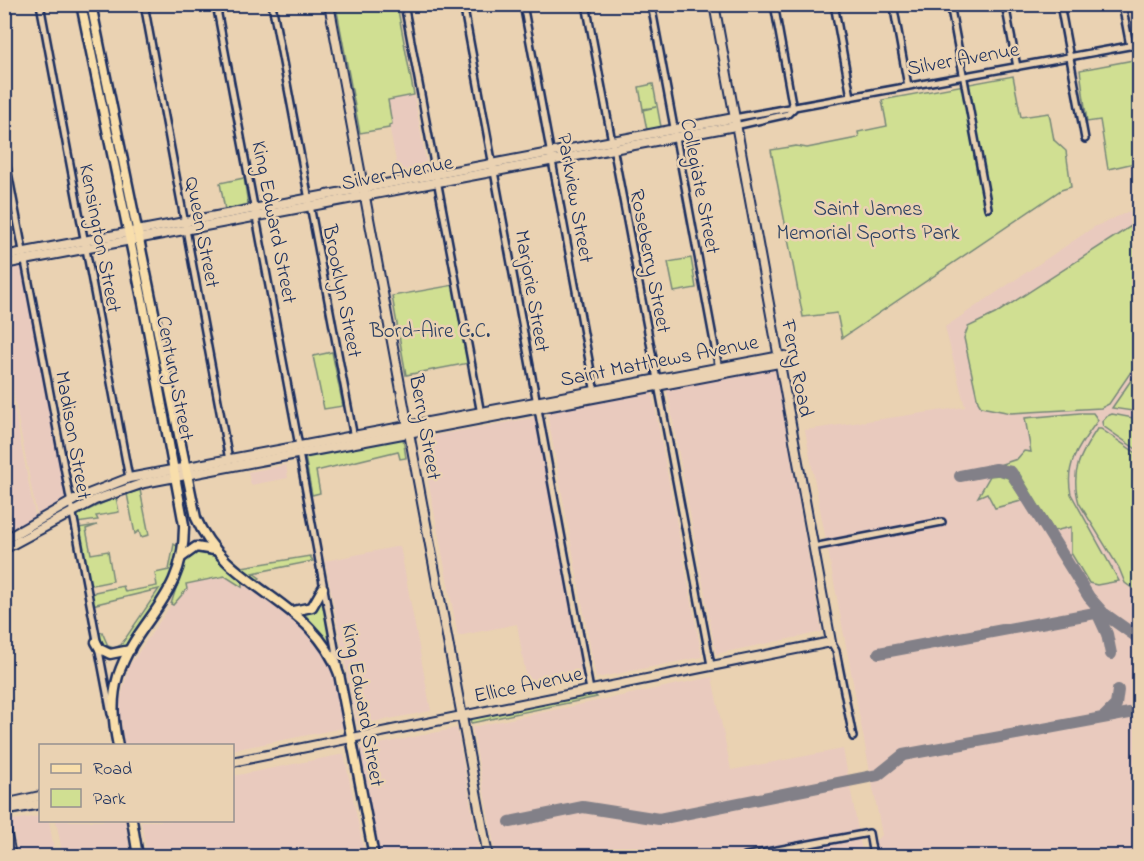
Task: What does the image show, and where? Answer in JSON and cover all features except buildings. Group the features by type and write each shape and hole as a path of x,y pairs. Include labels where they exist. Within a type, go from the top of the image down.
{"main road":[{"name":"Century Street","path":"81,4 184,518 182,557 171,589 131,650 116,685 114,724 118,744"},
{"name":"Century Street","path":"91,4 196,518 215,550 252,584 293,610 321,638 339,674"},
{"path":"182,557 196,547 215,550"},
{"path":"293,610 312,607 323,588"},
{"path":"96,642 100,649 110,654 131,650"},
{"name":"King Edward Street","path":"339,674 374,856"},
{"path":"132,822 138,856"}],"street":[{"name":"Kensington Street","path":"40,4 129,478"},
{"name":"Queen Street","path":"144,4 230,463"},
{"name":"King Edward Street","path":"216,4 323,588 338,657 339,674"},
{"name":"Brooklyn Street","path":"272,4 355,439"},
{"name":"Berry Street","path":"329,4 488,856"},
{"path":"404,4 481,415"},
{"name":"Marjorie Street","path":"463,4 590,690"},
{"name":"Parkview Street","path":"523,4 596,394"},
{"name":"Roseberry Street","path":"586,4 711,665"},
{"name":"Collegiate Street","path":"651,4 719,370"},
{"name":"Ferry Road","path":"714,4 813,547 831,642 836,651 853,738"},
{"path":"774,4 794,109"},
{"path":"834,4 851,97"},
{"path":"893,4 908,87"},
{"path":"950,4 988,208"},
{"path":"1005,4 1017,67"},
{"path":"1060,4 1086,139"},
{"path":"1122,4 1130,46"},
{"name":"Silver Avenue","path":"4,256 24,256 86,245 735,122 851,97 1140,44"},
{"name":"Madison Street","path":"4,151 96,642 114,724"},
{"name":"Silver Avenue","path":"4,264 24,256"},
{"name":"Saint Matthews Avenue","path":"4,540 70,502 129,478 230,463 778,359"},
{"name":"Saint Matthews Avenue","path":"4,549 72,512 121,490 176,472"},
{"path":"813,547 942,522"},
{"name":"Ellice Avenue","path":"234,762 831,642"},
{"path":"4,804 39,796"},
{"path":"4,811 39,804"},
{"path":"4,820 12,856"},
{"path":"745,856 869,833 873,856"}],"shaded area":[{"path":"414,95 428,172 399,177 389,125 392,124 387,100"},
{"path":"1139,207 1139,856 876,856 875,841 882,835 805,430 965,407 945,327 1094,227"},
{"path":"25,265 67,497 37,516 5,351 4,269"},
{"path":"4,358 35,516 5,533 4,533"},
{"path":"775,369 822,632 716,654 667,389"},
{"path":"652,392 702,657 596,678 547,412"},
{"path":"536,417 582,678 528,688 517,624 458,636 420,438"},
{"path":"286,465 288,478 251,485 248,472"},
{"path":"400,546 431,711 357,725 325,561"},
{"path":"223,577 235,580 302,625 325,652 334,677 343,728 234,750 234,744 124,744 119,705 129,666 182,589 191,583"},
{"path":"712,677 731,770 843,749 863,856 496,856 472,727"},
{"path":"457,728 480,856 380,856 360,748"},
{"path":"344,754 365,856 147,856 141,822 234,822 234,776"},
{"path":"39,816 39,822 49,822 55,856 18,856 11,820"},
{"path":"56,822 125,822 131,856 63,856"}],"green space":[{"path":"345,4 397,5 414,95 388,100 392,124 389,128 360,133 336,6"},
{"path":"1139,59 1139,162 1108,169 1100,120 1087,122 1080,70"},
{"name":"Saint James Memorial Sports Park","path":"1013,76 1021,117 1049,113 1054,140 1066,151 1071,187 1061,190 842,338 837,313 803,317 771,150 796,146 807,148 857,138 859,137 858,132 887,126 882,100"},
{"path":"653,84 661,127 647,130 643,110 656,107 643,109 639,87"},
{"path":"244,178 248,205 225,210 220,183"},
{"path":"1139,221 1139,360 1109,404 1101,408 1011,413 981,407 964,338 968,327 995,314"},
{"path":"691,258 696,288 674,292 668,262"},
{"name":"Bord-Aire C.C.","path":"454,285 469,363 406,375 392,296"},
{"path":"332,352 343,406 324,409 313,356"},
{"path":"1139,367 1139,412 1112,408 1136,373"},
{"path":"1093,413 1098,420 1080,446 1072,463 1069,483 1071,494 1119,581 1097,585 1089,583 1071,553 1071,527 1054,531 1019,473 1002,464 1017,459 1024,451 1031,452 1025,418"},
{"path":"1112,414 1139,419 1139,451 1103,426 1102,422"},
{"path":"1097,429 1101,429 1139,455 1139,593 1125,583 1119,568 1079,503 1076,492 1078,464"},
{"path":"403,438 406,458 400,459 398,451 316,471 320,493 312,495 305,457"},
{"path":"999,475 1008,478 1022,499 1021,501 995,508 987,493 978,497 990,476"},
{"path":"140,490 149,535 141,537 139,531 135,534 127,494"},
{"path":"116,497 119,512 96,516 98,520 77,523 75,516"},
{"path":"97,525 86,529 91,554 108,551 113,581 93,585 89,583 78,528"},
{"path":"174,544 178,547 173,570 160,598 127,646 111,653 99,643 98,633 102,632 108,646 114,648 121,645 159,589 92,605 91,596 95,592 123,586 125,592 157,586 155,573 169,570"},
{"path":"191,551 209,551 242,581 242,587 225,576 186,584 187,589 173,605 171,604 186,557"},
{"path":"310,556 313,561 253,573 260,578 256,581 236,565 235,561 242,567"},
{"path":"322,598 334,651 304,613 313,610"},
{"path":"594,694 597,697 471,723 470,719"}],"taxiway":[{"path":"960,476 996,469 1011,472 1089,597 1105,615"},
{"path":"1096,610 1107,634 1111,654"},
{"path":"879,653 1095,613 1106,615 1140,639"},
{"path":"1104,717 1116,705 1118,690"},
{"path":"510,822 583,807 659,819 878,775 903,755 1140,711"}]}
